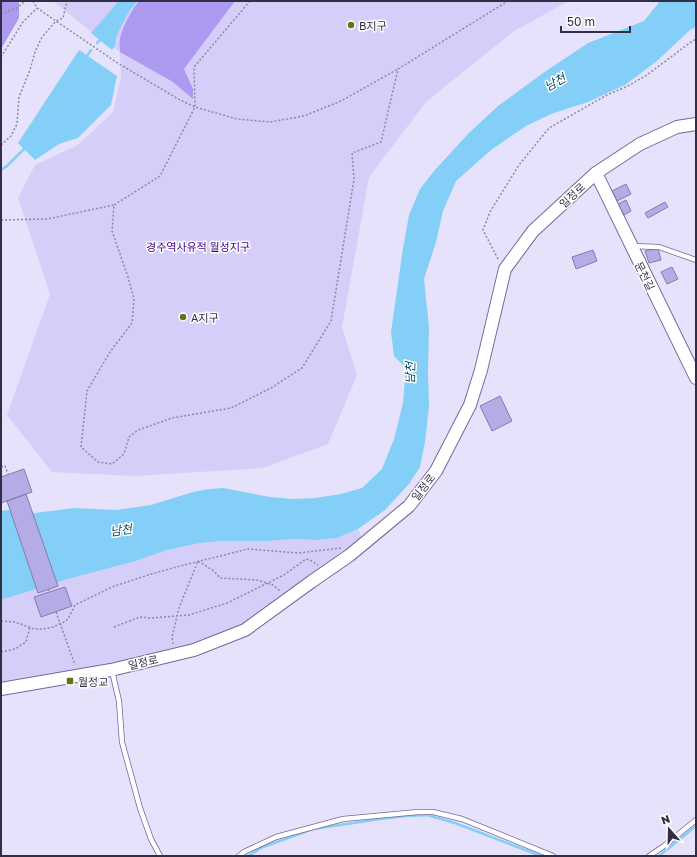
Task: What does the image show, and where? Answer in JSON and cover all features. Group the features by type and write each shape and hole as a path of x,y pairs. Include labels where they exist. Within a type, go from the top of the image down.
{"street":[{"name":"일정로","path":"1,689 112,670 194,650 245,630 350,555 409,506 436,471 470,405 481,370 504,269 534,231 596,173 640,144 677,127 696,124"},
{"name":"문천길","path":"596,173 696,378"}],"lane":[{"path":"631,246 659,247 696,260"},
{"path":"112,670 120,701 122,742 150,839 160,856"},
{"path":"238,856 276,837 343,819 433,812 462,819 553,856"},
{"path":"649,856 696,820"}],"path":[{"path":"1,14 17,8 25,1"},
{"path":"33,1 37,8 116,62 180,100 194,107 238,119 270,122 304,116 341,101 398,69 508,1"},
{"path":"1,145 11,136 17,124 19,98 35,52 42,37 56,21 63,18 67,1"},
{"path":"1,220 48,219 114,205 160,176 194,107 194,66 250,1"},
{"path":"1,57 23,22 37,8"},
{"path":"504,269 483,230 490,212 519,165 549,128 607,95 628,86 647,75 691,42 696,40"},
{"path":"114,205 112,231 134,299 132,323 110,352 87,391 81,447 98,462 112,464 124,454 129,437 138,430 172,418 231,408 271,388 302,368 331,321 354,179 352,153 381,142 398,69"},
{"path":"1,467 5,466 8,474"},
{"path":"1,621 15,622 34,629 43,629 60,624 68,619 75,605 112,587 148,574 248,549 298,553 341,547 336,552"},
{"path":"114,627 140,617 151,618 189,615 227,602 284,575 306,559 318,565"},
{"path":"198,561 214,571 220,578 257,580 273,585 283,593"},
{"path":"174,648 172,637 179,608 198,561"},
{"path":"56,612 79,675"},
{"path":"1,652 15,649 26,642 30,627"}],"green space":[{"name":"경주역사유적 월성지구","path":"53,1 569,1 514,31 426,102 369,177 342,327 357,375 328,444 263,468 135,476 52,472 7,415 50,294 18,198 35,165 78,145 113,112 121,77 120,52 93,33"},
{"path":"358,529 364,543 245,630 194,650 1,690 1,600 68,579 136,561 167,550 200,543 293,539 316,540 337,538"}],"shaded area":[{"path":"1,1 19,1 19,18 1,49"},
{"path":"139,1 235,1 184,69 193,89 193,99 173,82 120,52 120,41 123,30 130,14"}],"water":[{"path":"119,1 137,1 122,23 116,38 115,46 112,50 91,33"},
{"name":"남천","path":"660,1 696,1 696,27 690,30 657,61 625,85 588,102 551,114 526,126 491,150 456,181 443,211 436,242 424,279 429,328 429,407 425,442 420,467 409,484 385,510 358,529 337,538 316,540 293,539 200,543 167,550 136,561 68,579 1,600 1,511 7,510 35,513 74,508 116,510 151,505 193,492 223,488 270,497 292,499 315,498 341,494 362,488 382,469 394,439 403,403 406,368 394,356 391,332 409,215 420,189 434,171 469,133 498,106 543,73 588,43 644,21"},
{"path":"79,50 117,76 111,105 78,138 59,144 35,160 18,143"}],"building":[{"path":"626,184 631,194 617,201 612,191"},
{"path":"626,200 631,211 624,215 618,204"},
{"path":"665,202 668,207 648,218 645,213"},
{"path":"658,248 661,260 649,263 645,251"},
{"path":"593,250 597,261 576,269 572,257"},
{"path":"672,267 678,279 667,284 661,272"},
{"path":"500,396 512,421 492,431 480,406"},
{"path":"24,469 32,492 1,503 1,477"},
{"path":"26,494 58,586 38,593 7,501"},
{"path":"65,587 72,606 41,617 34,597"}],"waterway":[{"path":"97,43 100,40"},
{"path":"87,56 91,50"},
{"path":"1,170 24,149"},
{"path":"248,856 263,847 313,829 380,819 427,815 455,823 541,856"},
{"path":"659,856 696,826"}],"place":[{"name":"B지구","path":"351,25"},
{"name":"A지구","path":"183,317"},
{"name":"월정교","path":"70,681"}]}
